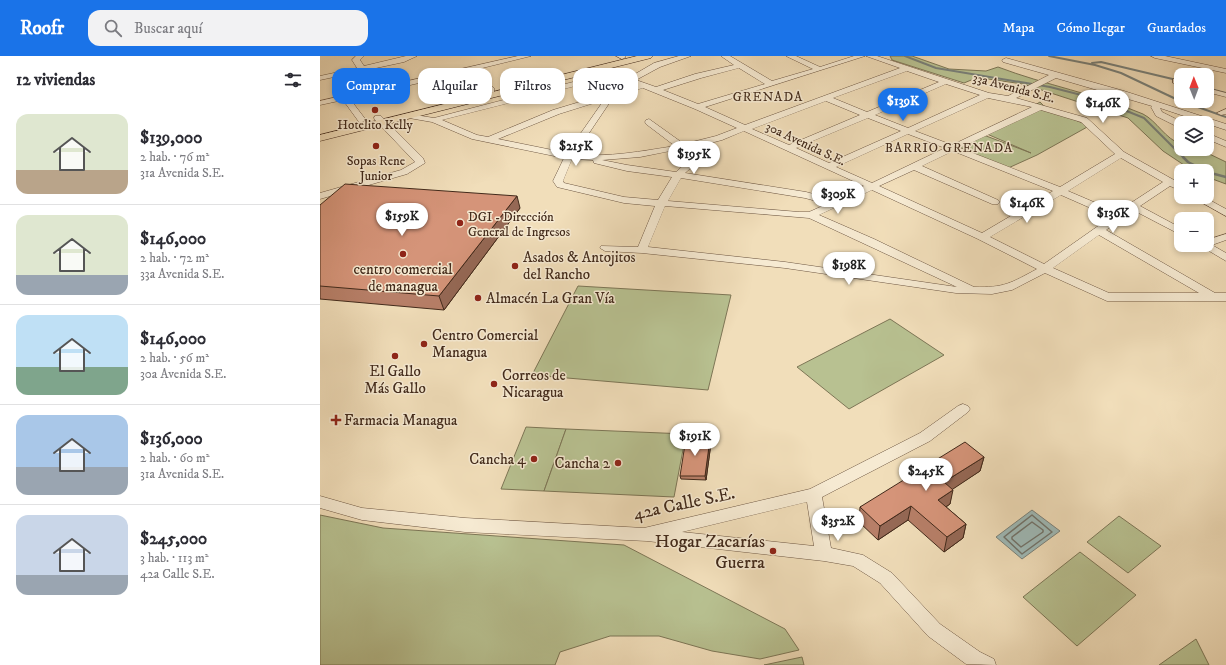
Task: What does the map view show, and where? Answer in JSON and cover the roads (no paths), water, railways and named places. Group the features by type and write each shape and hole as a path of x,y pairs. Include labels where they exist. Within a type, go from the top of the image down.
{"main road":[{"path":"492,90 623,56"},
{"path":"601,68 648,56"},
{"path":"320,131 338,126 376,123 573,75"},
{"path":"320,138 442,104"},
{"path":"376,123 404,115"}],"street":[{"path":"360,56 356,60 361,68"},
{"path":"366,68 413,56"},
{"path":"472,68 527,56"},
{"path":"638,76 657,65 687,56"},
{"path":"725,56 771,84"},
{"path":"790,56 819,69"},
{"path":"698,107 861,56"},
{"name":"33a Avenida S.E.","path":"870,56 987,95 1009,99 1084,120 1121,154 1174,184"},
{"path":"1155,56 1183,59 1226,71"},
{"path":"1006,60 1157,104 1226,127"},
{"path":"656,90 698,76 741,65"},
{"path":"587,158 640,154 694,145 907,68"},
{"path":"320,78 332,75"},
{"path":"1009,99 1055,75"},
{"path":"787,149 947,82"},
{"name":"30a Avenida S.E.","path":"638,83 698,107 828,168 982,237 1045,269 1107,297 1213,297"},
{"path":"434,120 573,85"},
{"path":"638,86 643,85"},
{"path":"1214,92 1226,95"},
{"path":"828,168 987,95"},
{"path":"825,98 1061,191 1118,216"},
{"path":"320,102 332,100"},
{"path":"320,196 404,172 420,163 420,160 353,104"},
{"path":"488,140 543,117 582,104"},
{"path":"605,104 569,156 558,181 560,185 613,198 660,204 811,215 877,244 976,291"},
{"path":"1157,104 1155,107 1159,114 1174,122"},
{"path":"811,215 1040,107"},
{"path":"404,115 434,120 475,137 488,140 569,156 587,158 627,168 806,195 836,203"},
{"path":"650,122 682,147"},
{"path":"320,191 400,166 407,162 407,159 376,123"},
{"path":"1214,139 1226,144"},
{"path":"642,250 660,204 678,175 698,157 699,153 694,145"},
{"path":"982,237 1121,154"},
{"path":"913,166 995,202"},
{"path":"606,248 724,258 956,290 992,291 1012,287 1045,269 1118,216 1169,182"},
{"path":"1210,204 1226,213"},
{"path":"1133,206 1174,228"},
{"path":"1099,230 1213,297 1226,297"},
{"path":"1214,241 1226,237"},
{"path":"1214,251 1226,258"},
{"name":"42a Calle S.E.","path":"320,502 362,514 465,525 644,536 814,494 925,437 963,409"},
{"path":"814,494 824,554"},
{"path":"644,536 824,554 857,560 886,578 934,630 973,658 987,665"}],"water":[{"path":"1032,510 1060,531 1022,559 996,537"}],"waterway":[{"path":"905,56 936,68 1050,87 1097,99 1144,118 1188,162 1192,164"},
{"path":"1049,56 1095,65 1121,73 1178,100 1226,117"},
{"path":"1092,63 1101,62 1174,79"},
{"path":"1214,90 1226,93"},
{"path":"1214,174 1226,177"}],"place":[{"name":"Hotelito Kelly","path":"375,110"},
{"name":"Sopas Rene Junior","path":"376,146"},
{"name":"DGI - Dirección General de Ingresos","path":"460,223"},
{"name":"centro comercial de managua","path":"403,254"},
{"name":"Asados & Antojitos del Rancho","path":"515,266"},
{"name":"Almacén La Gran Vía","path":"478,298"},
{"name":"Centro Comercial Managua","path":"424,344"},
{"name":"El Gallo Más Gallo","path":"395,356"},
{"name":"Correos de Nicaragua","path":"494,384"},
{"name":"Farmacia Managua","path":"336,420"},
{"name":"Cancha 4","path":"534,459"},
{"name":"Cancha 2","path":"618,463"},
{"name":"Hogar Zacarías Guerra","path":"773,551"}],"district":[{"name":"GRENADA","path":"768,96"},
{"name":"BARRIO GRENADA","path":"949,147"}]}
